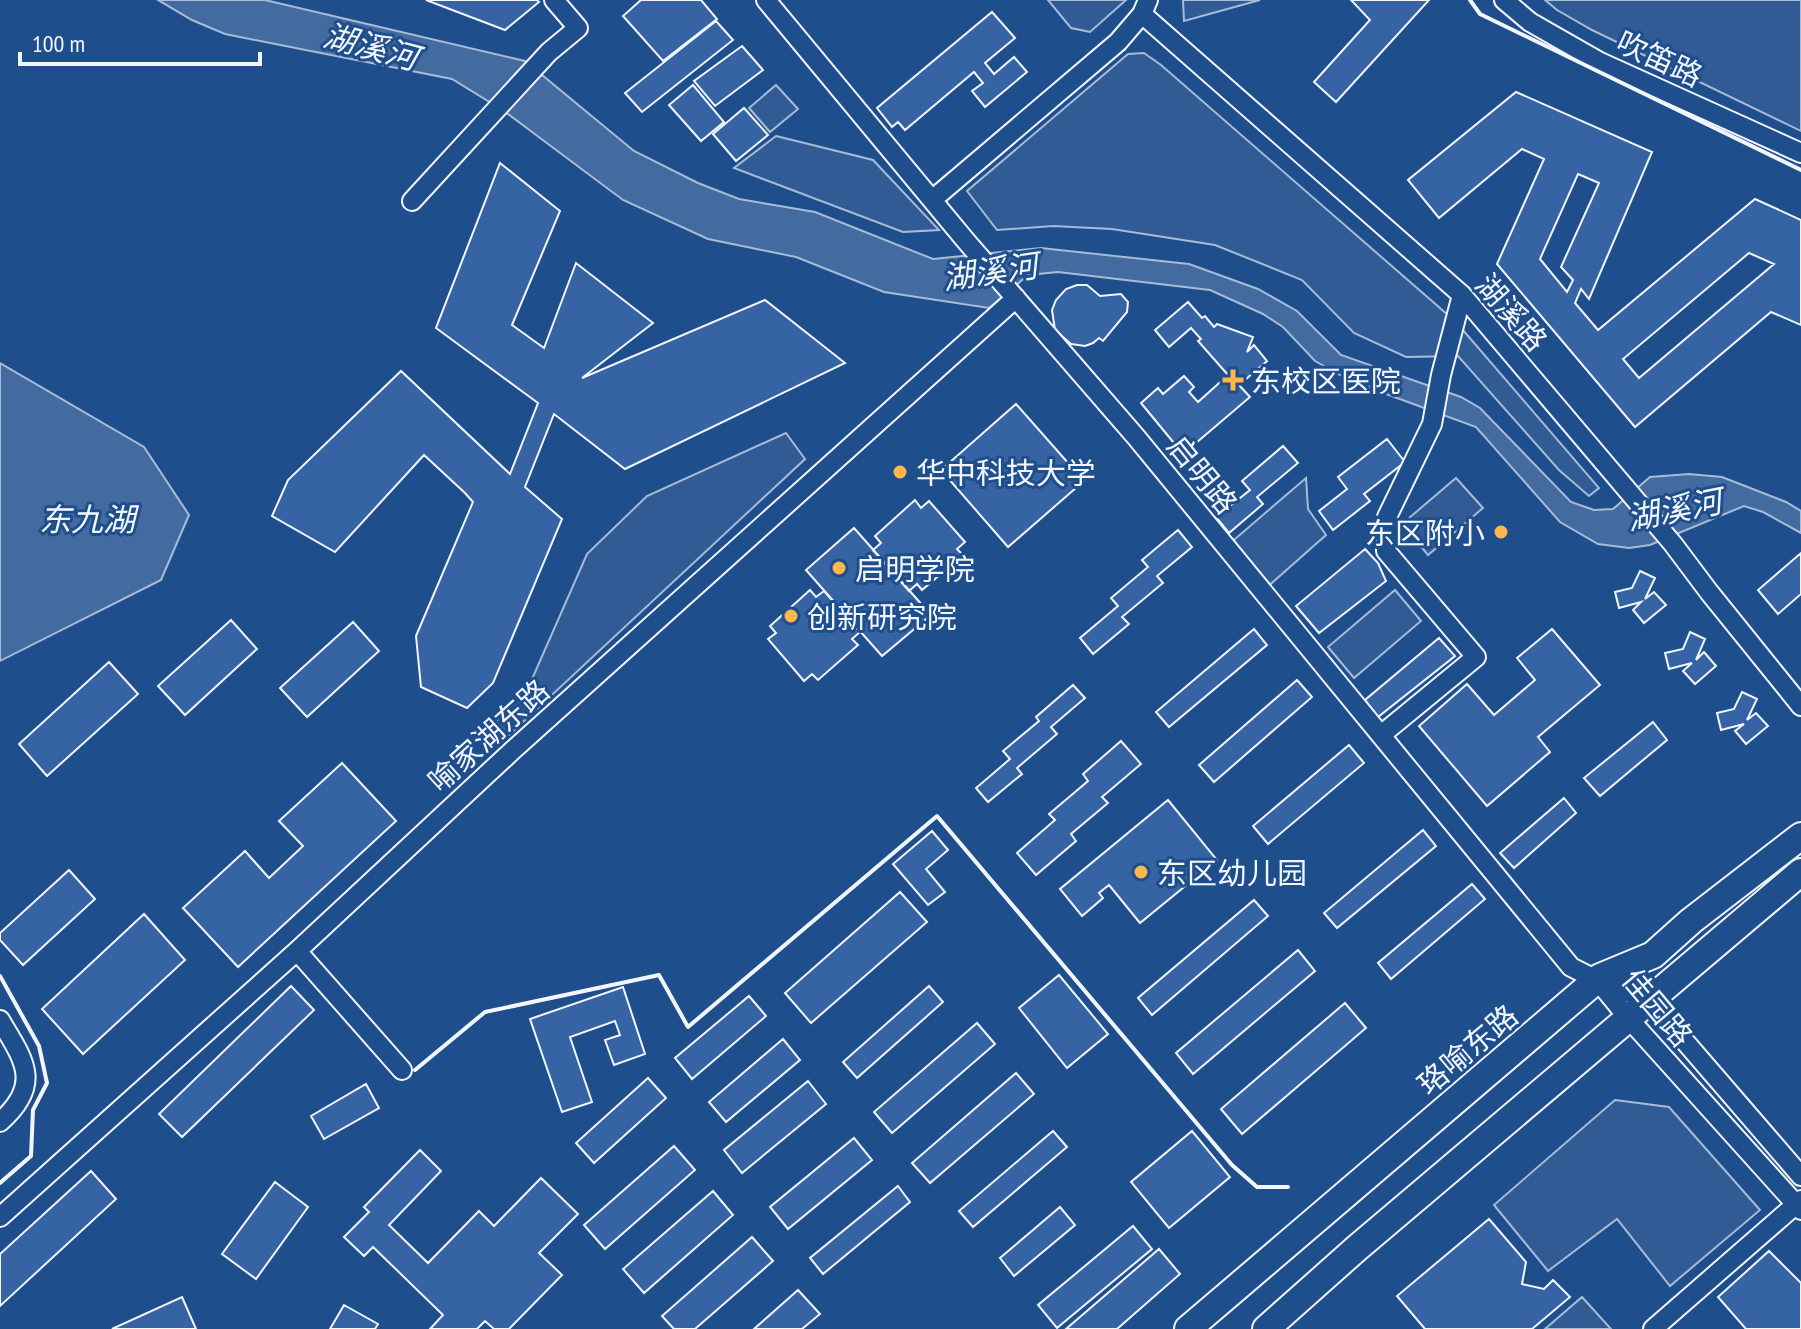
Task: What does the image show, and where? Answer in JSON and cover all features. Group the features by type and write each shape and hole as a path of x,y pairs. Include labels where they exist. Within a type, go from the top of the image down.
{"highway":[{"name":"珞喻东路","path":"1188,1329 1597,980 1653,955 1691,921 1801,836"},
{"path":"1266,1329 1357,1248 1801,872"}],"street":[{"path":"412,201 545,57 578,28 554,0"},
{"name":"启明路","path":"766,0 966,241 1147,449 1571,967 1597,980"},
{"name":"吹笛路","path":"1504,0 1530,22 1600,62 1801,153"},
{"path":"932,200 1107,51 1145,7"},
{"name":"湖溪路","path":"1145,7 1462,295 1673,544 1801,706"},
{"path":"1381,735 1476,657 1386,551 1387,517 1432,424 1462,295"},
{"name":"喻家湖东路","path":"0,1217 1016,298"},
{"path":"297,951 402,1070"},
{"name":"佳园路","path":"1597,980 1650,1001 1801,1176"},
{"name":"佳园路","path":"1597,980 1800,1205"},
{"path":"0,1020 25,1061 26,1089 0,1122"},
{"path":"1653,1329 1800,1205"}],"shaded area":[{"path":"1048,0 1126,0 1090,32 1071,28"},
{"path":"1183,0 1260,0 1184,21"},
{"path":"1545,0 1801,0 1801,131 1592,30"},
{"path":"1144,53 1456,322 1599,488 1589,496 1559,470 1458,356 1406,357 1354,333 1302,280 1215,245 1112,229 1053,226 997,230 967,191 1128,54"},
{"path":"776,85 798,109 770,132 749,108"},
{"path":"776,136 873,160 939,230 903,232 734,168"},
{"path":"786,433 805,459 509,735 495,722 529,686 587,554 647,496"},
{"path":"1306,478 1308,509 1326,535 1265,589 1228,545"},
{"path":"1456,478 1483,508 1428,555 1402,524"},
{"path":"1395,590 1421,621 1354,678 1328,647"},
{"path":"1615,1100 1669,1107 1760,1210 1670,1286 1617,1219 1548,1271 1494,1205"},
{"path":"1582,1297 1611,1329 1545,1329"}],"water":[{"name":"湖溪河","path":"158,0 265,0 525,61 634,151 698,183 739,199 815,212 933,259 1041,248 1189,264 1258,289 1297,311 1341,355 1461,397 1480,408 1571,502 1594,510 1613,509 1650,477 1689,474 1722,477 1801,511 1801,533 1763,512 1744,506 1650,545 1629,548 1598,544 1560,522 1476,427 1351,381 1315,361 1283,327 1263,314 1210,290 1058,272 1028,275 989,308 884,292 796,257 708,239 623,200 504,111 452,79 225,34 192,20"},
{"name":"东九湖","path":"0,363 144,447 189,515 161,580 0,661"}],"building":[{"path":"426,0 537,0 539,2 505,30"},
{"path":"641,0 701,0 717,19 663,61 623,16"},
{"path":"1351,0 1429,0 1336,102 1314,82 1370,20"},
{"path":"992,12 1015,38 985,63 994,74 1014,57 1027,72 985,107 972,91 983,83 974,72 905,130 898,122 892,127 877,108"},
{"path":"716,21 733,40 642,112 625,93"},
{"path":"742,46 763,70 715,106 694,81"},
{"path":"693,85 724,122 701,141 669,105"},
{"path":"1516,92 1652,152 1589,299 1581,289 1575,303 1598,330 1755,199 1801,220 1801,325 1771,312 1635,427 1497,264 1544,159 1522,149 1439,218 1408,180","holes":["1578,174 1599,183 1561,267 1573,280 1567,292 1540,259","1749,253 1774,264 1639,378 1623,359"]},
{"path":"744,108 768,135 736,161 713,134"},
{"path":"500,163 560,211 512,325 544,348 576,263 653,323 582,378 765,300 845,363 625,469 554,414 525,487 562,519 493,683 467,708 421,687 416,636 473,502 465,493 424,455 335,552 272,516 288,480 401,371 510,474 538,403 436,328"},
{"path":"1087,285 1100,296 1121,294 1128,302 1127,312 1103,341 1099,338 1085,346 1071,344 1055,330 1052,310 1056,300 1066,289"},
{"name":"东校区医院","path":"1188,302 1214,327 1217,324 1253,337 1247,352 1254,345 1267,361 1239,385 1250,397 1183,454 1141,403 1158,388 1163,394 1184,376 1194,387 1189,392 1198,402 1228,375 1198,341 1201,339 1191,328 1169,347 1155,330"},
{"path":"1016,404 1084,481 1008,547 941,470"},
{"path":"1387,439 1405,462 1364,494 1370,501 1333,530 1319,511 1347,489 1338,477"},
{"path":"1283,446 1298,463 1257,497 1263,504 1229,533 1216,517 1250,490 1242,481"},
{"path":"915,500 921,508 929,501 965,542 957,549 963,555 922,590 917,584 909,591 873,550 881,543 875,536"},
{"path":"854,528 931,615 882,656 806,570"},
{"path":"1178,530 1192,547 1157,576 1163,583 1122,617 1129,624 1093,654 1080,638 1118,606 1111,598 1148,567 1142,560"},
{"path":"1365,549 1378,563 1386,581 1319,633 1296,606"},
{"path":"1801,553 1801,594 1778,614 1758,590"},
{"path":"1640,571 1655,578 1645,599 1654,592 1666,605 1644,623 1633,610 1641,602 1619,608 1615,592 1632,588"},
{"path":"810,590 816,597 824,591 860,632 852,639 858,645 818,680 812,674 804,681 768,639 776,633 770,626"},
{"path":"231,620 257,649 185,715 158,686"},
{"path":"353,622 379,651 307,717 280,688"},
{"path":"1254,629 1267,645 1169,727 1156,712"},
{"path":"1552,629 1600,685 1538,737 1550,752 1487,806 1419,726 1467,684 1494,715 1535,680 1517,658"},
{"path":"1690,632 1705,639 1696,660 1704,652 1716,666 1695,684 1683,671 1692,663 1669,669 1665,653 1683,649"},
{"path":"1439,638 1455,656 1378,717 1365,700"},
{"path":"109,662 138,694 47,776 19,744"},
{"path":"1297,680 1312,697 1214,782 1199,765"},
{"path":"1073,685 1085,698 1051,727 1057,734 1017,768 1022,774 988,802 976,788 1010,759 1003,751 1039,721 1036,717"},
{"path":"1742,692 1757,699 1747,720 1756,713 1768,726 1746,744 1735,731 1744,724 1721,730 1717,713 1734,709"},
{"path":"1653,722 1667,740 1600,796 1584,778"},
{"path":"1121,741 1141,764 1102,797 1108,803 1071,834 1076,841 1036,875 1017,853 1055,820 1049,814 1088,781 1083,774"},
{"path":"1349,745 1364,763 1268,844 1253,826"},
{"path":"342,763 396,821 238,967 183,908 245,851 269,878 303,846 279,821"},
{"path":"1564,798 1576,813 1514,868 1500,853"},
{"name":"东区幼儿园","path":"1168,800 1217,860 1140,923 1109,885 1099,893 1103,898 1082,916 1060,889"},
{"path":"1423,830 1436,846 1337,928 1324,913"},
{"path":"932,831 948,850 926,869 945,892 928,905 893,864"},
{"path":"69,870 95,899 23,965 0,940 0,933"},
{"path":"1472,884 1485,899 1391,979 1378,963"},
{"path":"900,892 927,922 811,1023 785,993"},
{"path":"1254,900 1268,916 1152,1015 1138,998"},
{"path":"144,914 185,960 83,1054 42,1009"},
{"path":"1298,950 1315,971 1193,1074 1176,1053"},
{"path":"1059,975 1108,1034 1067,1068 1019,1008"},
{"path":"291,986 314,1010 182,1137 159,1114"},
{"path":"929,986 943,1002 857,1078 843,1062"},
{"path":"623,987 645,1054 614,1065 605,1040 620,1035 615,1021 570,1037 592,1102 562,1112 530,1019"},
{"path":"749,996 766,1016 692,1079 675,1058"},
{"path":"1345,1003 1366,1028 1242,1134 1221,1109"},
{"path":"977,1023 995,1044 892,1133 874,1112"},
{"path":"783,1039 800,1060 726,1122 709,1102"},
{"path":"1016,1073 1034,1094 930,1183 912,1163"},
{"path":"648,1078 666,1098 594,1163 576,1143"},
{"path":"808,1081 826,1104 742,1173 724,1150"},
{"path":"366,1084 379,1108 324,1139 311,1116"},
{"path":"1053,1131 1067,1147 973,1227 959,1211"},
{"path":"1192,1131 1230,1177 1169,1228 1131,1182"},
{"path":"854,1138 872,1160 788,1229 770,1207"},
{"path":"674,1146 695,1170 605,1249 584,1225"},
{"path":"420,1150 441,1171 389,1225 428,1263 479,1211 494,1226 541,1178 578,1214 539,1253 562,1275 509,1329 494,1329 485,1321 477,1329 430,1329 443,1315 373,1247 364,1256 344,1237 369,1212 364,1207"},
{"path":"91,1171 116,1199 0,1306 0,1254"},
{"path":"275,1182 308,1207 256,1279 222,1254"},
{"path":"898,1186 910,1202 823,1274 810,1258"},
{"path":"713,1191 733,1215 644,1293 623,1269"},
{"path":"1060,1207 1075,1225 1014,1276 1000,1258"},
{"path":"1489,1219 1526,1262 1522,1284 1544,1289 1553,1280 1570,1297 1532,1329 1425,1329 1397,1296"},
{"path":"1133,1226 1152,1249 1057,1328 1038,1305"},
{"path":"752,1237 773,1261 695,1329 674,1329 662,1316"},
{"path":"1159,1249 1180,1274 1117,1329 1066,1329"},
{"path":"1769,1251 1801,1283 1801,1329 1746,1329 1718,1297"},
{"path":"798,1290 820,1314 802,1329 754,1329"},
{"path":"182,1297 196,1329 112,1329"},
{"path":"344,1305 378,1324 375,1329 330,1329"}],"wall":[{"path":"1470,0 1480,14 1801,170"},
{"path":"415,1070 485,1012 659,975 688,1027 937,816 1232,1165 1257,1187 1288,1187"},
{"path":"0,976 39,1046 47,1083 33,1110 31,1156 0,1183"}],"place":[{"name":"东校区医院","path":"1233,380"},
{"name":"华中科技大学","path":"900,472"},
{"name":"东区附小","path":"1501,532"},
{"name":"启明学院","path":"839,568"},
{"name":"创新研究院","path":"791,616"},
{"name":"东区幼儿园","path":"1141,872"}]}
